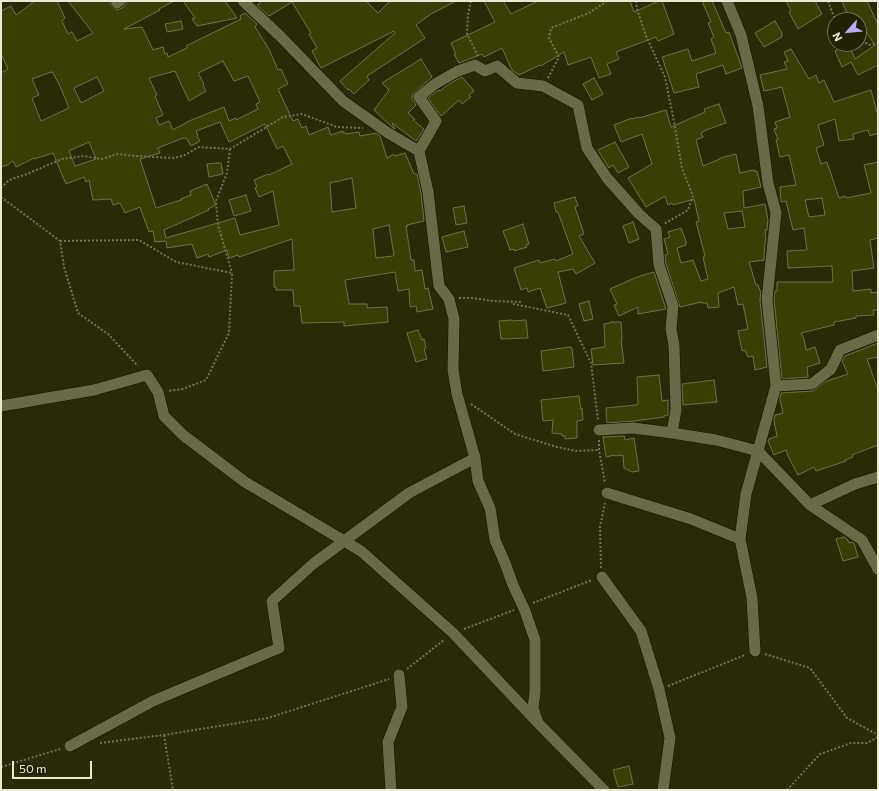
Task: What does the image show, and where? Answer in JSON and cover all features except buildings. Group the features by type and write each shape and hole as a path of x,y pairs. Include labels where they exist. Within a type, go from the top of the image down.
{"street":[{"path":"116,1 117,3 120,1"},
{"path":"243,1 281,37 343,101 388,133 419,151"},
{"path":"727,1 740,35 758,106 768,183 776,213 767,298 776,386 746,494 740,539 752,598 755,651"},
{"path":"538,722 533,708 535,692 535,640 505,562 494,540 490,508 478,481 475,458 457,394 453,370 454,320 449,299 439,286 428,192 419,151 436,121 419,97 435,84 458,71 475,65 485,71 497,66 517,83 543,86 578,105 587,148 607,178 639,214 656,229 659,264 673,306 671,328 674,345 676,410 672,433"},
{"path":"776,386 812,384 831,369 840,350 878,335"},
{"path":"1,406 94,390 146,375 158,392 164,416 183,435 245,482 361,551 453,633 604,790"},
{"path":"599,430 633,428 672,433 716,440 758,451 810,505 862,540 878,570"},
{"path":"70,746 153,701 279,648 272,601 313,564 410,494 475,458"},
{"path":"810,505 855,484 878,477"},
{"path":"607,494 691,519 740,539"},
{"path":"602,577 641,631 660,689 670,738 663,790"},
{"path":"391,790 388,742 402,707 400,675"}],"path":[{"path":"471,1 468,14 467,34 485,71"},
{"path":"543,86 559,57 549,38 550,28 589,13 608,1"},
{"path":"636,1 637,9 646,36 665,77 682,168 693,196 688,210 656,229"},
{"path":"828,1 832,12"},
{"path":"867,44 869,45 878,43"},
{"path":"1,188 9,180 62,159 84,156 102,159 118,154 173,158 183,156 199,147 230,149 283,117 302,114 337,127 368,129"},
{"path":"158,392 183,389 206,380 229,333 232,273 218,225 216,201 227,173 230,149"},
{"path":"1,197 60,241 139,240 176,262 232,273"},
{"path":"60,241 64,267 78,313 108,334 146,375"},
{"path":"449,299 472,298 493,301 522,302"},
{"path":"457,394 514,434 557,448 576,451 599,450"},
{"path":"660,689 755,651 810,668 847,718 878,736 867,743 851,743 820,754 787,790"},
{"path":"164,735 173,790"}]}
